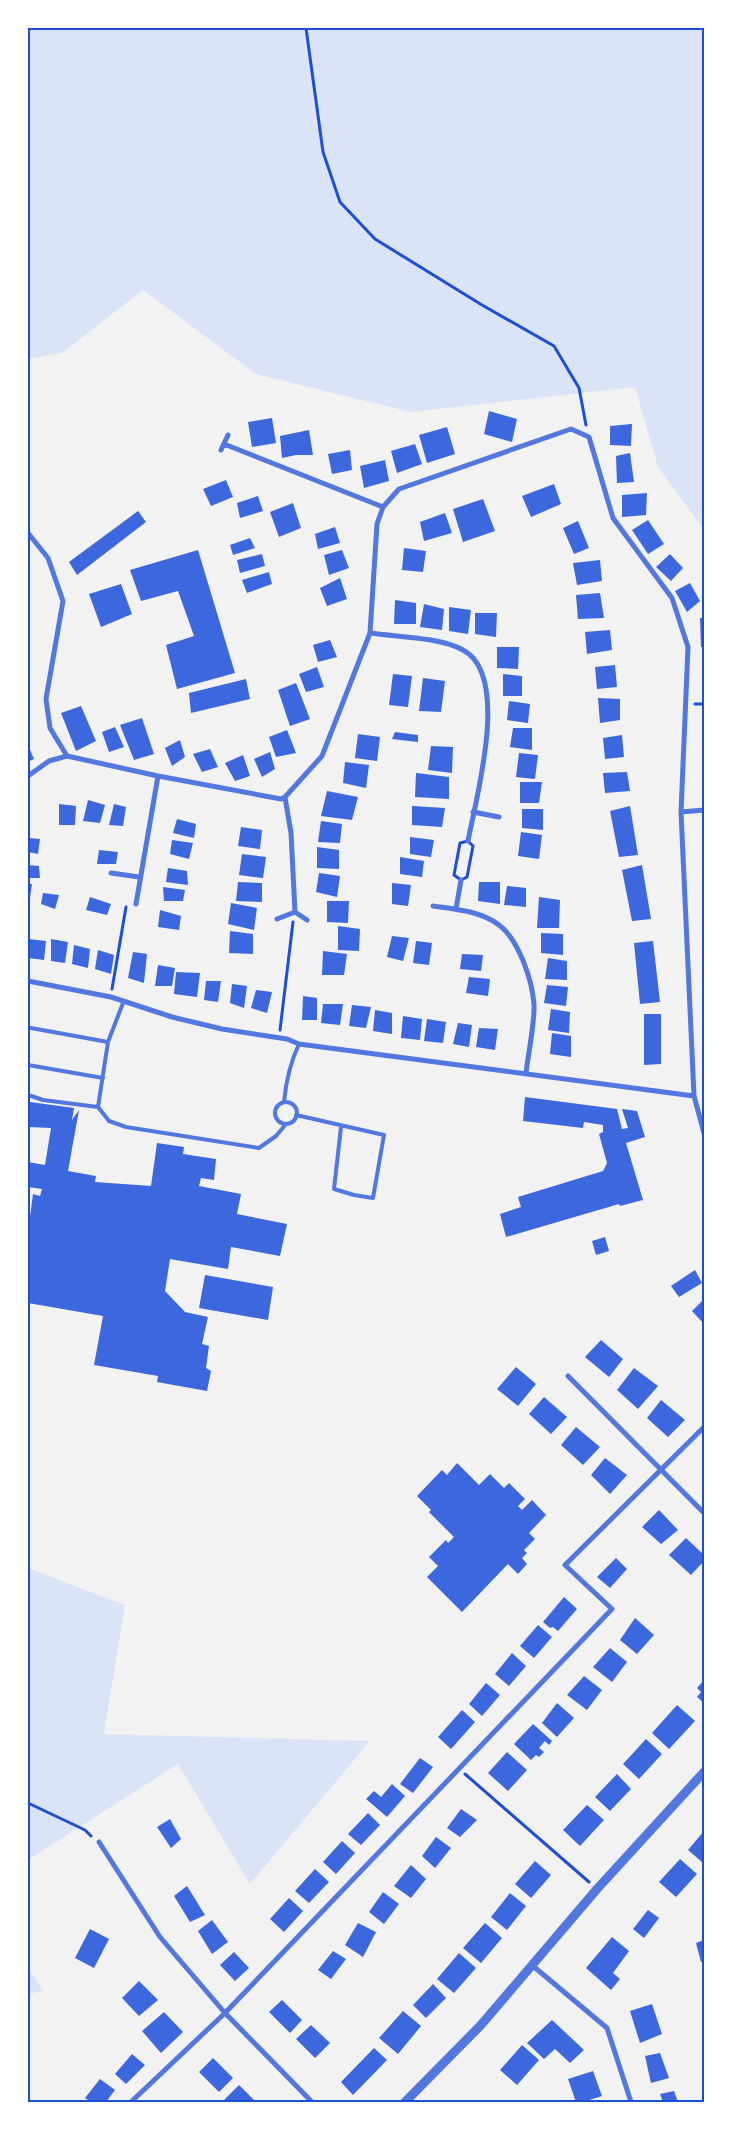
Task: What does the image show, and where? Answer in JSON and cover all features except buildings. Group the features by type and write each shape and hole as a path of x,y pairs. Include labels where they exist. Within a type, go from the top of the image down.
{"street":[{"path":"28,776 49,761 67,756 158,776 281,799 286,797 322,756 370,633 377,524 383,507 399,489 571,429 589,437 613,518 672,598 688,647 681,812 694,1096 704,1133"},
{"path":"221,450 228,435"},
{"path":"224,444 383,507"},
{"path":"28,533 48,558 63,601 46,700 50,728 67,756"},
{"path":"370,633 449,643 465,650 478,661 486,679 489,723 468,841"},
{"path":"136,904 158,776"},
{"path":"286,797 291,833 294,912"},
{"path":"681,812 704,810"},
{"path":"473,812 499,817"},
{"path":"112,873 140,877"},
{"path":"456,909 460,880"},
{"path":"433,906 478,914 500,925 515,943 526,970 534,1005 526,1073"},
{"path":"277,919 294,912"},
{"path":"294,912 307,920"},
{"path":"28,981 111,997 214,1027 279,1038 299,1044 694,1096"},
{"path":"698,1110 704,1106"},
{"path":"568,1376 704,1513"},
{"path":"131,2102 225,2013 612,1609 565,1565 704,1427"},
{"path":"405,2102 481,2025 597,1889 704,1772"},
{"path":"99,1842 160,1937 225,2013 312,2102"},
{"path":"533,1966 607,2028 631,2102"}],"lane":[{"path":"98,1107 108,1042 123,1002"},
{"path":"31,1028 108,1042"},
{"path":"284,1102 291,1061 299,1044"},
{"path":"28,1065 103,1078"},
{"path":"28,1095 43,1100 98,1107 109,1121 126,1127 258,1148 276,1136 296,1115 294,1105 284,1102 278,1105 275,1112 279,1121 286,1124"},
{"path":"296,1115 384,1136 374,1198 334,1190 341,1127"}],"path":[{"path":"306,28 323,152 340,202 375,239 482,305 554,346 579,388 589,437"},
{"path":"468,841 473,846 468,877 460,880 454,875 460,843 468,841"},
{"path":"111,997 127,904 136,904"},
{"path":"279,1038 294,912"},
{"path":"459,1769 597,1889"},
{"path":"28,1803 85,1830 99,1842"}],"shaded area":[{"path":"28,28 704,28 704,530 658,467 635,387 411,412 256,374 143,290 62,353 28,359"},
{"path":"28,1568 125,1605 104,1734 370,1741 250,1884 178,1764 28,1860"},
{"path":"28,1967 43,1991 28,1994"}]}
